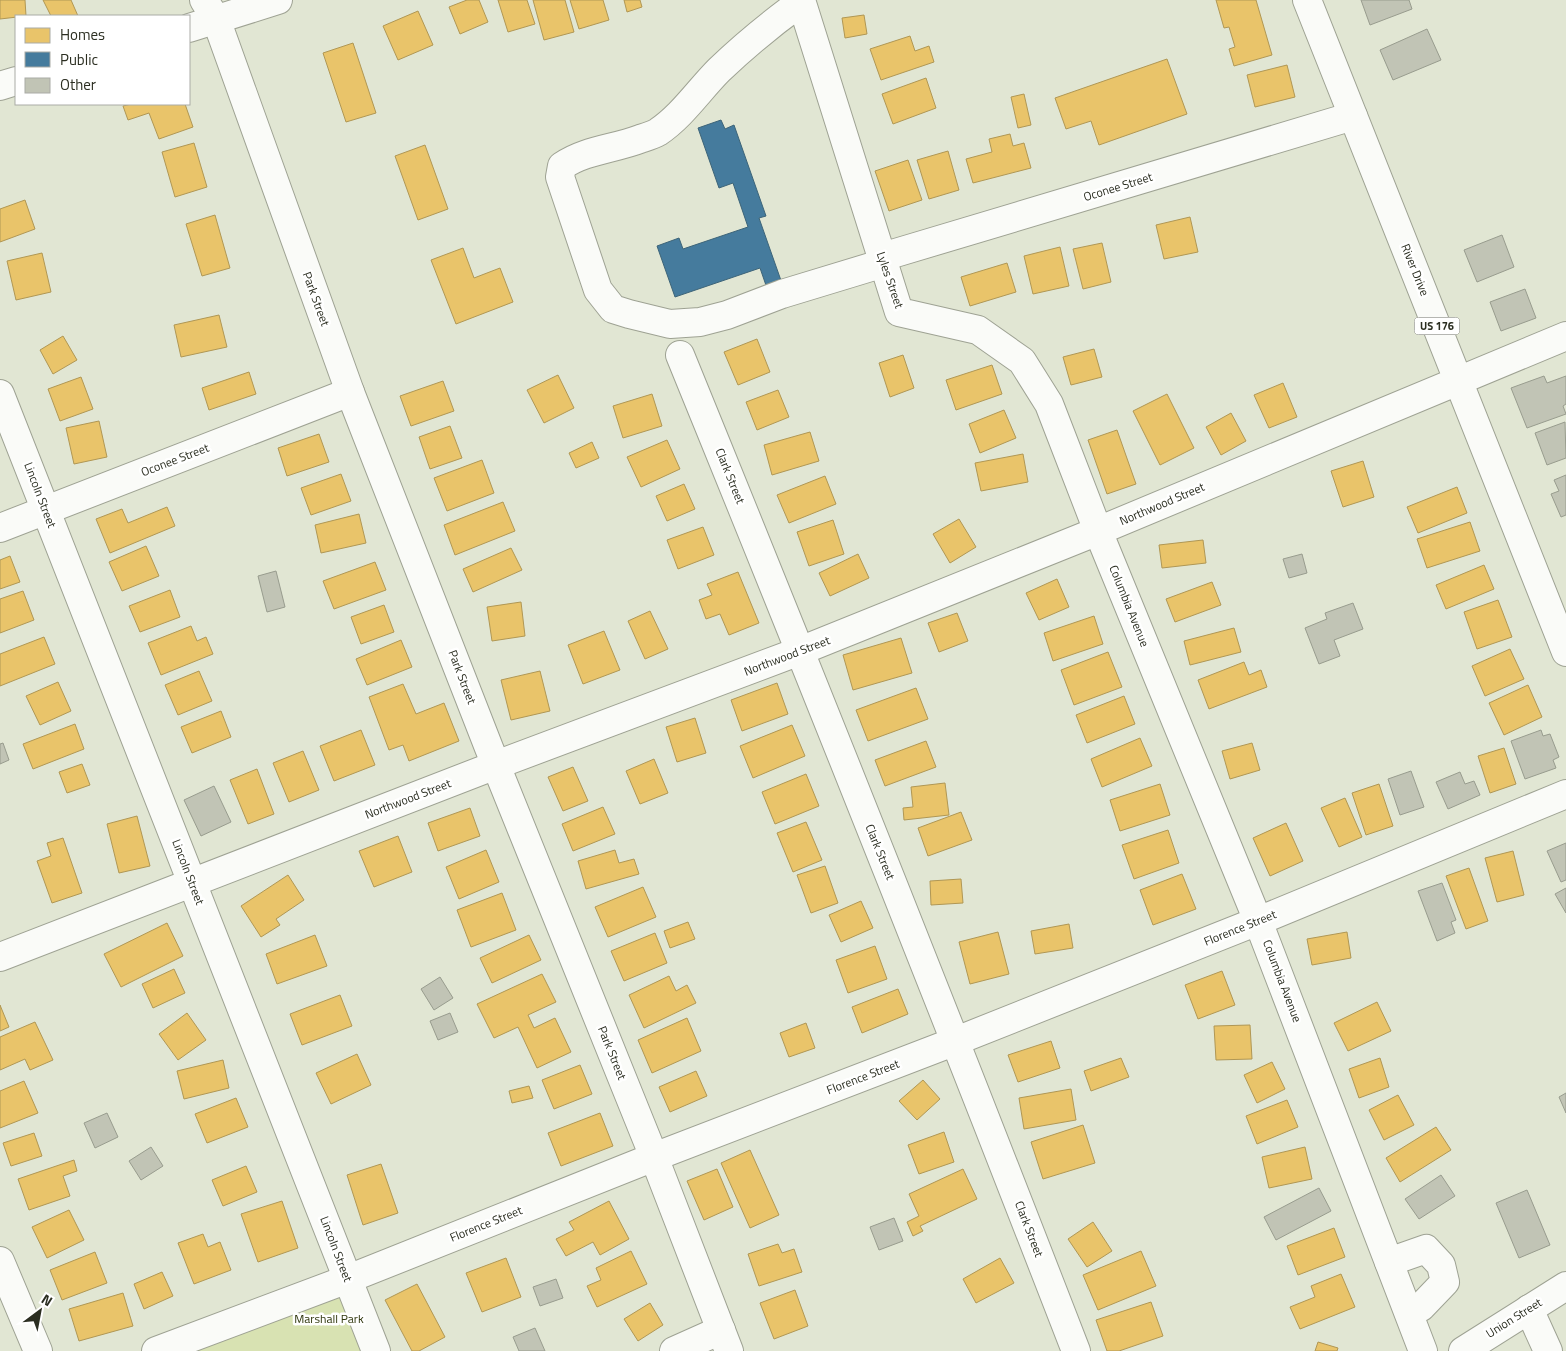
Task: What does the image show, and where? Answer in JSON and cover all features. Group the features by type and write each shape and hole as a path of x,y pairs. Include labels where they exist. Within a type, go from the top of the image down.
{"street":[{"path":"190,27 210,10 278,0"},
{"name":"River Drive","path":"1307,0 1566,652"},
{"name":"Oconee Street","path":"801,1 759,34 718,71 700,92 657,132 625,145 583,155 562,166 560,177 598,290 613,309 670,324 700,322 727,315 883,260 1353,116"},
{"name":"Lyles Street","path":"801,1 899,312 978,330 1022,361 1049,404 1098,531"},
{"name":"Park Street","path":"210,10 350,392 725,1340"},
{"path":"0,86 15,82"},
{"name":"Northwood Street","path":"0,957 496,765 800,651 1098,531 1566,336"},
{"name":"Clark Street","path":"680,355 956,1041 1076,1351"},
{"name":"Oconee Street","path":"0,528 350,392"},
{"name":"Lincoln Street","path":"0,394 376,1351"},
{"name":"Columbia Avenue","path":"1098,531 1258,921 1423,1351"},
{"name":"Florence Street","path":"156,1351 348,1279 654,1157 956,1041 1258,921 1566,794"},
{"path":"1389,1262 1426,1249 1441,1266 1445,1282 1421,1307 1409,1313"},
{"path":"0,1261 38,1351"},
{"name":"Union Street","path":"1462,1351 1566,1286"},
{"path":"1529,1309 1548,1351"},
{"path":"674,1351 725,1340"}],"green space":[{"name":"Marshall Park","path":"348,1279 376,1351 156,1351"}],"building: Homes":[{"path":"0,0 25,0 26,15 15,15 15,17 0,19"},
{"path":"43,0 71,0 78,15 50,15"},
{"path":"467,0 479,0 488,22 460,34 449,7"},
{"path":"498,0 527,0 535,24 508,32"},
{"path":"533,0 565,0 574,32 544,40"},
{"path":"570,0 603,0 609,20 579,29"},
{"path":"624,0 640,0 642,7 627,12"},
{"path":"1216,0 1256,0 1272,55 1234,66 1229,49 1235,47 1229,27 1224,28"},
{"path":"418,11 433,45 398,60 383,26"},
{"path":"864,15 867,34 845,38 842,18"},
{"path":"910,36 915,51 929,46 934,62 881,80 870,49"},
{"path":"353,43 376,113 346,122 323,53"},
{"path":"1167,59 1187,114 1099,145 1091,121 1066,129 1055,98"},
{"path":"1287,65 1295,97 1255,107 1247,75"},
{"path":"926,78 936,108 893,124 882,94"},
{"path":"1024,94 1031,125 1018,128 1011,97"},
{"path":"185,105 193,127 159,139 149,113 128,120 123,106"},
{"path":"1010,134 1013,146 1024,143 1031,168 973,183 966,159 992,152 989,139"},
{"path":"194,143 207,187 175,197 162,152"},
{"path":"425,145 448,209 418,220 395,156"},
{"path":"948,151 959,190 929,199 917,160"},
{"path":"908,160 922,200 889,211 875,171"},
{"path":"25,200 35,229 0,242 0,209"},
{"path":"215,215 230,268 202,276 186,224"},
{"path":"1190,217 1198,252 1164,259 1156,225"},
{"path":"1102,243 1111,282 1083,289 1073,249"},
{"path":"1060,247 1069,286 1033,294 1024,256"},
{"path":"463,248 474,278 500,268 513,302 456,324 431,260"},
{"path":"42,253 51,292 16,300 7,261"},
{"path":"1007,263 1016,292 970,306 961,277"},
{"path":"219,315 227,347 181,357 174,325"},
{"path":"63,336 77,360 53,374 40,350"},
{"path":"757,339 770,372 738,385 724,352"},
{"path":"1094,349 1102,377 1071,385 1063,357"},
{"path":"903,355 914,388 890,397 879,363"},
{"path":"992,365 1002,394 956,410 946,380"},
{"path":"249,372 256,394 209,410 202,388"},
{"path":"558,375 574,408 544,423 527,390"},
{"path":"81,377 93,409 60,421 48,389"},
{"path":"443,381 454,411 411,426 400,396"},
{"path":"1283,383 1297,417 1269,428 1254,395"},
{"path":"778,390 789,417 757,430 746,402"},
{"path":"652,394 662,426 623,438 613,406"},
{"path":"1167,394 1194,448 1160,465 1133,411"},
{"path":"1004,410 1016,438 980,453 969,424"},
{"path":"1231,413 1246,441 1221,455 1206,427"},
{"path":"99,421 107,457 74,464 66,428"},
{"path":"450,426 462,458 430,469 419,437"},
{"path":"1117,430 1136,484 1107,494 1088,440"},
{"path":"810,432 819,461 772,475 764,445"},
{"path":"319,434 329,462 287,476 278,448"},
{"path":"667,440 680,469 641,487 627,457"},
{"path":"592,442 599,458 576,468 569,453"},
{"path":"1023,454 1028,482 981,491 975,463"},
{"path":"482,460 494,493 447,511 434,478"},
{"path":"1363,461 1374,497 1343,507 1331,471"},
{"path":"341,474 351,501 311,515 301,488"},
{"path":"825,476 836,504 789,523 777,495"},
{"path":"684,484 695,509 667,521 656,496"},
{"path":"1457,487 1467,513 1418,533 1407,507"},
{"path":"503,502 515,531 455,555 444,525"},
{"path":"167,507 175,526 110,553 96,519 122,509 128,523"},
{"path":"359,514 366,543 321,553 315,525"},
{"path":"959,519 976,547 950,563 933,534"},
{"path":"833,520 844,554 809,566 797,532"},
{"path":"1470,522 1480,551 1427,568 1417,539"},
{"path":"703,527 714,555 678,569 667,540"},
{"path":"1203,540 1206,563 1162,568 1159,545"},
{"path":"146,546 159,576 122,591 109,562"},
{"path":"511,548 522,570 473,592 463,569"},
{"path":"858,554 869,578 830,596 819,573"},
{"path":"10,556 20,582 0,589 0,560"},
{"path":"375,562 386,590 334,609 323,581"},
{"path":"1484,565 1494,589 1446,609 1436,585"},
{"path":"738,572 759,623 729,635 720,614 706,619 699,600 712,595 707,584"},
{"path":"1057,579 1069,607 1039,620 1026,593"},
{"path":"1212,582 1221,605 1175,622 1166,599"},
{"path":"170,590 180,617 140,632 129,606"},
{"path":"23,591 34,620 0,633 0,599"},
{"path":"1498,600 1512,637 1477,649 1464,612"},
{"path":"521,602 525,636 492,641 487,607"},
{"path":"384,605 394,632 361,644 351,617"},
{"path":"650,611 668,649 645,659 628,621"},
{"path":"957,613 968,641 939,652 928,623"},
{"path":"1094,616 1103,644 1053,661 1044,633"},
{"path":"191,626 197,641 206,637 213,654 161,675 148,643"},
{"path":"1234,628 1241,652 1190,665 1184,641"},
{"path":"604,631 620,670 583,684 568,645"},
{"path":"44,637 55,664 0,686 0,654"},
{"path":"901,638 912,673 853,690 843,655"},
{"path":"401,640 412,667 367,685 356,659"},
{"path":"1510,649 1524,679 1485,696 1472,666"},
{"path":"1108,652 1122,687 1074,705 1061,670"},
{"path":"1244,662 1249,675 1261,670 1267,687 1209,709 1198,680"},
{"path":"199,671 212,701 178,715 165,685"},
{"path":"540,671 550,711 511,720 501,680"},
{"path":"58,682 71,711 40,725 26,696"},
{"path":"777,683 788,714 742,731 731,700"},
{"path":"403,684 416,714 444,703 459,741 409,761 403,745 389,750 369,697"},
{"path":"1528,685 1542,717 1504,735 1489,703"},
{"path":"916,688 928,719 868,741 856,710"},
{"path":"1124,696 1135,724 1087,743 1076,715"},
{"path":"221,711 231,737 192,753 181,727"},
{"path":"695,718 706,753 677,762 666,727"},
{"path":"75,724 84,749 33,769 23,744"},
{"path":"792,725 805,756 753,778 740,746"},
{"path":"361,730 375,765 334,781 320,746"},
{"path":"1140,738 1152,766 1102,787 1091,759"},
{"path":"926,741 936,767 885,786 875,760"},
{"path":"1252,743 1260,770 1230,779 1222,751"},
{"path":"1504,748 1516,784 1490,793 1478,756"},
{"path":"303,751 319,790 289,802 273,763"},
{"path":"654,759 668,793 640,804 626,771"},
{"path":"82,764 90,785 67,793 59,772"},
{"path":"573,767 588,801 563,811 548,777"},
{"path":"257,769 274,814 248,824 230,780"},
{"path":"806,774 819,806 775,824 762,792"},
{"path":"945,783 949,815 904,820 903,808 913,807 911,787"},
{"path":"1160,784 1170,815 1120,831 1110,800"},
{"path":"1379,784 1393,826 1366,835 1352,793"},
{"path":"1345,798 1362,837 1339,847 1321,808"},
{"path":"603,807 615,834 573,851 562,824"},
{"path":"470,808 480,836 438,851 428,823"},
{"path":"961,812 972,840 928,856 918,828"},
{"path":"137,816 150,866 119,873 107,824"},
{"path":"806,822 822,860 793,872 777,833"},
{"path":"1286,823 1303,861 1270,876 1253,838"},
{"path":"1168,830 1179,863 1134,879 1122,845"},
{"path":"398,836 412,872 374,887 359,851"},
{"path":"63,838 82,893 52,903 37,861 51,856 47,843"},
{"path":"486,850 499,882 459,899 446,867"},
{"path":"615,850 619,863 634,859 639,874 586,889 578,861"},
{"path":"1513,851 1524,895 1497,902 1485,858"},
{"path":"825,866 838,903 811,913 797,875"},
{"path":"1469,868 1488,921 1466,929 1446,876"},
{"path":"1182,874 1196,909 1153,925 1140,890"},
{"path":"288,875 304,900 276,919 280,925 261,937 241,906"},
{"path":"961,879 963,903 931,905 930,881"},
{"path":"643,887 656,917 608,937 595,907"},
{"path":"502,893 516,930 471,947 457,910"},
{"path":"861,901 873,928 841,942 829,915"},
{"path":"688,922 695,939 670,948 664,931"},
{"path":"167,923 183,956 121,987 104,954"},
{"path":"1069,924 1073,948 1035,954 1031,931"},
{"path":"998,932 1009,974 970,984 959,942"},
{"path":"1347,932 1351,958 1312,965 1307,939"},
{"path":"655,933 667,963 624,981 611,951"},
{"path":"315,935 327,966 277,984 266,954"},
{"path":"529,935 541,960 492,983 480,958"},
{"path":"875,946 887,979 848,993 836,960"},
{"path":"174,969 185,993 153,1008 142,984"},
{"path":"1222,971 1235,1005 1198,1019 1185,985"},
{"path":"542,974 556,1002 528,1015 534,1028 555,1018 571,1052 537,1068 518,1027 494,1038 477,1004"},
{"path":"669,976 676,991 687,985 696,1003 644,1028 629,995"},
{"path":"898,989 908,1014 862,1033 852,1007"},
{"path":"340,995 352,1026 302,1045 290,1014"},
{"path":"1377,1002 1391,1031 1348,1051 1334,1023"},
{"path":"0,1005 9,1027 0,1031"},
{"path":"187,1013 206,1040 178,1060 159,1034"},
{"path":"687,1018 701,1051 652,1073 638,1040"},
{"path":"35,1022 53,1060 30,1070 25,1059 0,1070 0,1037"},
{"path":"806,1023 815,1048 789,1057 780,1033"},
{"path":"1250,1025 1252,1059 1216,1060 1214,1026"},
{"path":"1051,1041 1060,1068 1018,1082 1008,1055"},
{"path":"357,1054 371,1085 331,1104 316,1073"},
{"path":"1121,1058 1129,1077 1091,1091 1084,1071"},
{"path":"1380,1058 1389,1087 1359,1098 1349,1069"},
{"path":"223,1060 229,1088 184,1099 177,1071"},
{"path":"1272,1062 1285,1089 1257,1103 1244,1075"},
{"path":"580,1065 592,1094 554,1109 542,1080"},
{"path":"696,1071 707,1096 670,1112 659,1087"},
{"path":"923,1080 940,1099 917,1120 899,1101"},
{"path":"24,1081 38,1113 0,1128 0,1091"},
{"path":"529,1086 533,1098 512,1103 509,1091"},
{"path":"1071,1089 1076,1120 1024,1129 1019,1098"},
{"path":"1398,1095 1414,1125 1384,1140 1369,1110"},
{"path":"236,1098 248,1127 207,1143 195,1114"},
{"path":"1287,1100 1298,1127 1257,1144 1246,1116"},
{"path":"600,1113 613,1146 561,1166 548,1133"},
{"path":"1083,1125 1095,1163 1043,1179 1031,1142"},
{"path":"1436,1127 1451,1150 1400,1182 1386,1158"},
{"path":"944,1132 954,1162 919,1174 908,1145"},
{"path":"34,1133 42,1156 11,1166 3,1143"},
{"path":"1305,1147 1312,1179 1269,1188 1262,1157"},
{"path":"750,1150 779,1215 750,1228 721,1163"},
{"path":"74,1160 77,1171 63,1176 70,1196 29,1210 18,1179"},
{"path":"381,1164 398,1213 363,1225 347,1175"},
{"path":"246,1166 257,1192 223,1206 212,1180"},
{"path":"717,1169 733,1207 704,1220 687,1181"},
{"path":"963,1169 977,1199 920,1226 923,1231 913,1236 907,1222 919,1216 909,1194"},
{"path":"282,1201 298,1248 258,1262 241,1214"},
{"path":"609,1201 629,1239 600,1255 593,1242 566,1256 556,1239 574,1230 569,1222"},
{"path":"69,1210 84,1240 47,1258 32,1227"},
{"path":"1093,1222 1112,1251 1087,1267 1068,1239"},
{"path":"1334,1228 1345,1257 1298,1275 1287,1246"},
{"path":"203,1234 208,1247 220,1242 231,1270 194,1284 178,1243"},
{"path":"778,1244 782,1253 794,1249 802,1272 759,1286 748,1254"},
{"path":"631,1251 647,1284 597,1307 587,1286 601,1280 596,1268"},
{"path":"1141,1251 1156,1286 1098,1310 1083,1275"},
{"path":"95,1252 107,1283 62,1300 50,1270"},
{"path":"506,1258 521,1297 482,1312 466,1273"},
{"path":"1000,1258 1014,1283 976,1303 963,1279"},
{"path":"162,1272 173,1296 144,1309 134,1284"},
{"path":"1341,1274 1355,1307 1300,1329 1290,1307 1315,1297 1311,1286"},
{"path":"417,1284 445,1337 419,1351 412,1351 385,1300"},
{"path":"795,1290 808,1326 774,1339 760,1303"},
{"path":"123,1293 133,1326 79,1341 69,1309"},
{"path":"1151,1302 1163,1336 1119,1351 1107,1351 1096,1320"},
{"path":"650,1303 663,1325 638,1341 624,1319"},
{"path":"1318,1342 1338,1348 1337,1351 1315,1351"}],"building: Public":[{"path":"721,120 725,129 734,125 766,216 759,218 784,289 769,294 760,268 675,297 657,246 679,238 683,249 748,227 733,183 719,188 698,128"}],"building: Other":[{"path":"1361,0 1409,0 1412,9 1370,25"},
{"path":"1427,29 1441,60 1393,80 1380,50"},
{"path":"1502,235 1514,267 1477,282 1464,250"},
{"path":"1525,289 1536,318 1501,331 1490,302"},
{"path":"1544,376 1547,383 1566,376 1566,404 1563,406 1566,414 1527,428 1511,388"},
{"path":"1565,422 1566,458 1547,465 1535,433"},
{"path":"1566,475 1566,515 1561,517 1551,494 1559,491 1554,480"},
{"path":"1302,554 1307,573 1289,578 1283,559"},
{"path":"276,571 285,607 267,612 258,576"},
{"path":"1353,603 1363,629 1334,640 1340,656 1319,664 1305,628 1327,619 1325,613"},
{"path":"1541,730 1543,736 1550,734 1559,757 1553,760 1556,768 1525,779 1511,741"},
{"path":"3,743 9,760 0,764 0,744"},
{"path":"1411,771 1424,807 1400,815 1388,779"},
{"path":"1460,772 1465,784 1474,781 1480,795 1448,809 1436,782"},
{"path":"214,786 231,822 201,836 184,800"},
{"path":"1566,843 1566,880 1561,882 1547,851"},
{"path":"1442,883 1456,920 1451,922 1455,933 1437,941 1418,891"},
{"path":"1566,888 1566,913 1555,894"},
{"path":"440,977 453,998 434,1010 421,989"},
{"path":"450,1013 458,1032 438,1040 430,1021"},
{"path":"1566,1093 1566,1113 1559,1097"},
{"path":"107,1113 118,1137 95,1148 84,1123"},
{"path":"151,1147 163,1166 141,1180 129,1161"},
{"path":"1441,1175 1455,1196 1419,1219 1405,1199"},
{"path":"1319,1188 1331,1211 1276,1240 1264,1217"},
{"path":"1527,1190 1550,1245 1519,1258 1496,1203"},
{"path":"894,1218 903,1241 879,1250 870,1227"},
{"path":"556,1279 563,1298 540,1306 533,1287"},
{"path":"535,1328 545,1351 519,1351 513,1337"}]}
